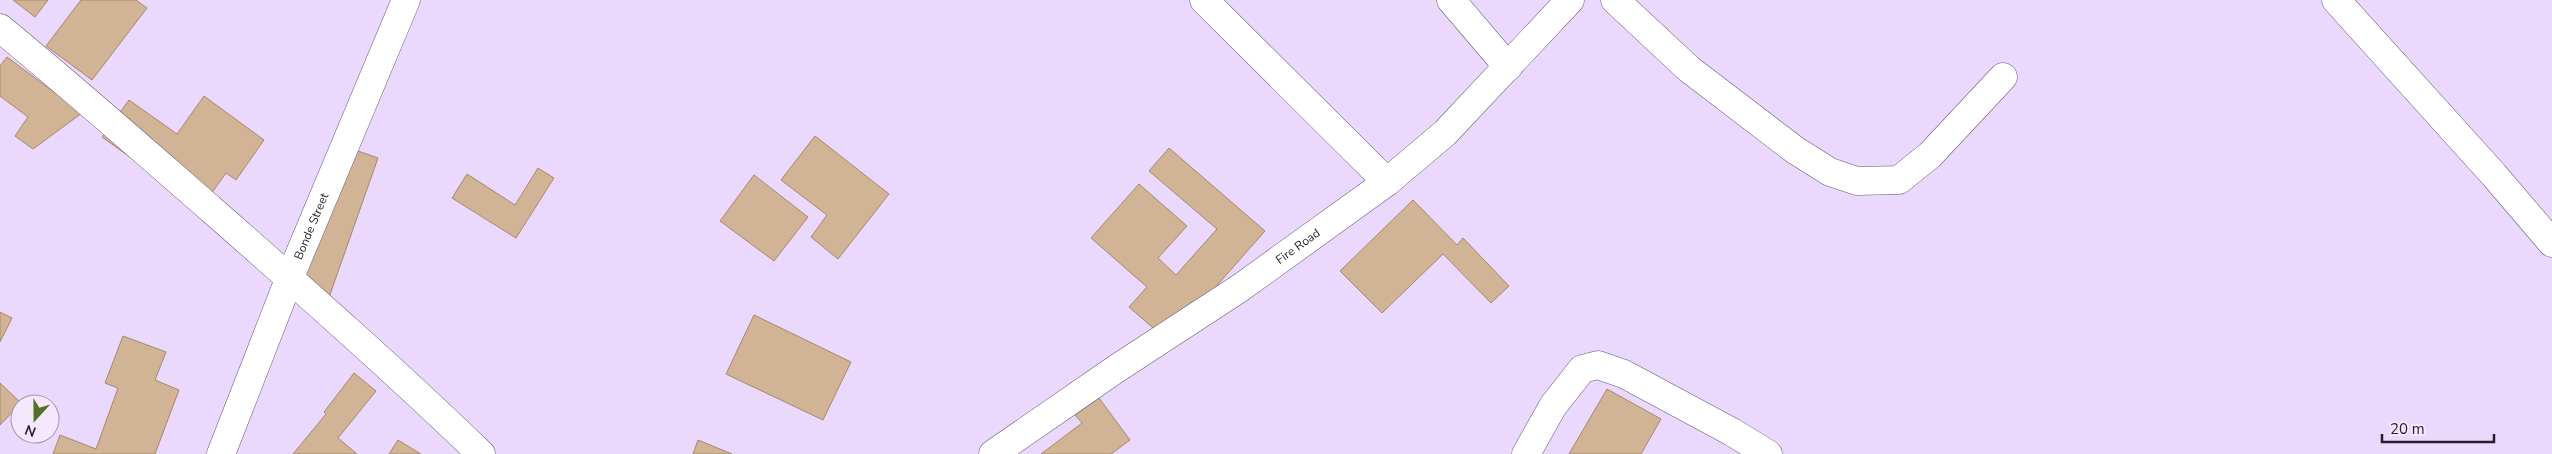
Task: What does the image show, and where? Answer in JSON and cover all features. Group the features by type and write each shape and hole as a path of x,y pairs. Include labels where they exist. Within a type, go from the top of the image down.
{"street":[{"name":"Bonde Street","path":"221,454 290,276 406,0"},
{"path":"1204,0 1387,182"},
{"path":"1451,0 1508,67"},
{"name":"Fire Road","path":"996,453 1116,369 1240,288 1387,182 1445,134 1570,0"},
{"path":"1614,0 1689,69 1795,150 1830,172 1857,181 1900,180 1930,155 2003,77"},
{"path":"2336,0 2494,175 2552,243"},
{"path":"0,28 93,104 290,276 410,385 481,454"},
{"path":"1526,454 1553,406 1570,384 1582,370 1598,365 1624,374 1732,432 1768,454"}],"building":[{"path":"13,0 48,0 35,17"},
{"path":"81,0 136,0 147,8 92,80 46,46"},
{"path":"7,57 82,113 33,149 15,136 28,117 0,96 0,66"},
{"path":"204,96 264,140 236,180 226,173 201,208 102,137 129,100 177,134"},
{"path":"815,136 889,194 838,259 811,237 827,215 781,180"},
{"path":"338,144 378,158 326,306 285,291"},
{"path":"1169,148 1265,231 1168,341 1129,307 1147,287 1091,238 1139,184 1187,226 1158,258 1176,275 1217,229 1149,171"},
{"path":"538,168 554,178 516,238 452,198 467,174 515,205"},
{"path":"754,175 808,217 774,261 720,221"},
{"path":"1413,200 1457,245 1463,238 1509,286 1491,303 1443,254 1382,313 1340,271"},
{"path":"0,312 12,318 0,342"},
{"path":"754,315 851,362 823,420 726,374"},
{"path":"123,336 166,352 155,380 179,390 155,454 53,454 57,444 60,444 60,435 96,449 118,388 105,383"},
{"path":"354,373 376,391 338,438 357,454 293,454 326,414 324,412"},
{"path":"0,383 12,394 10,394 10,415 0,425"},
{"path":"1607,389 1661,419 1641,454 1569,454"},
{"path":"1099,398 1130,440 1111,454 1041,454 1082,423 1075,415"},
{"path":"398,440 421,454 389,454"},
{"path":"698,440 732,454 693,454"}]}
